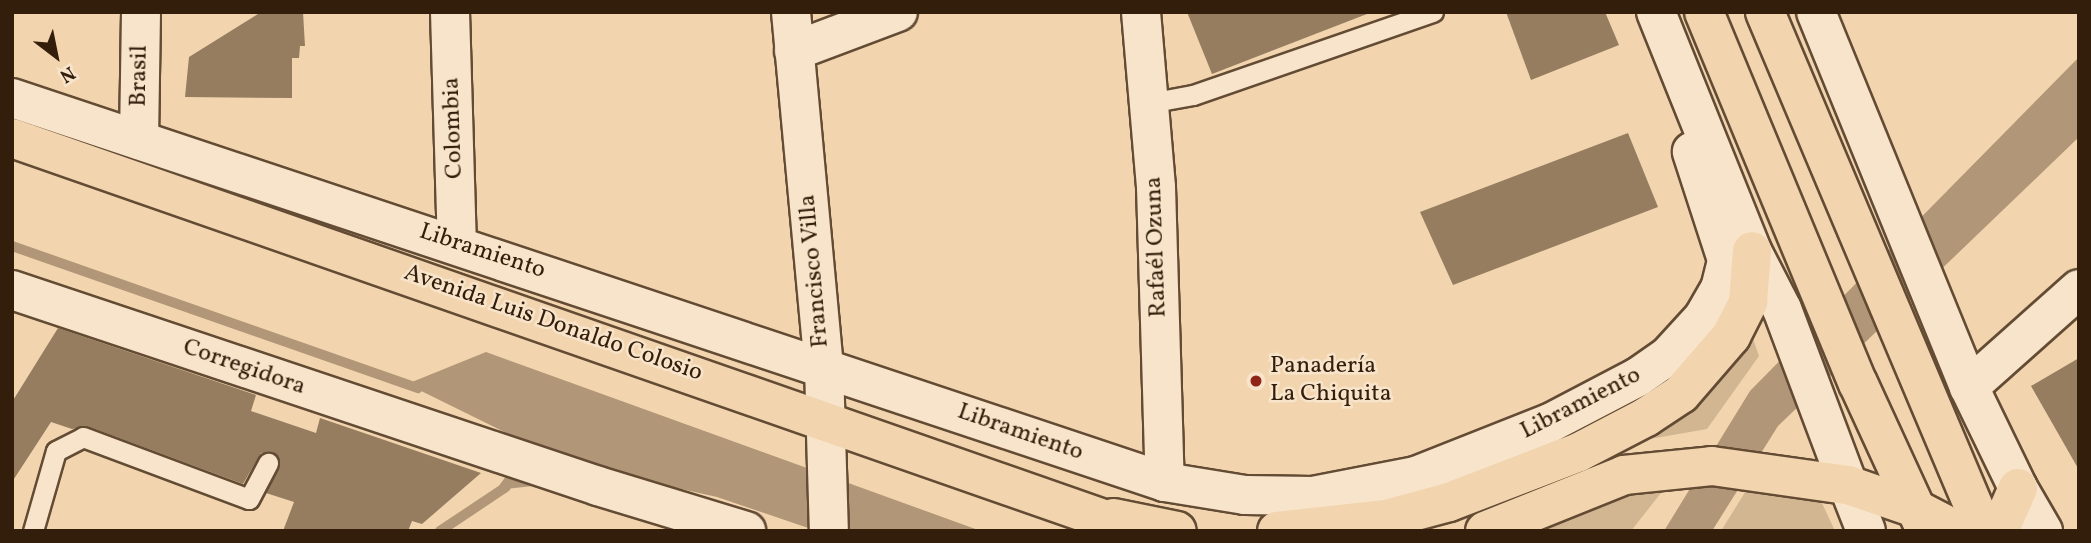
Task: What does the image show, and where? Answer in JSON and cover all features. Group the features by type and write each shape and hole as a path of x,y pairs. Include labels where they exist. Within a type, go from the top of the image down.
{"main road":[{"path":"1704,12 1858,383 1919,519"},
{"path":"1765,12 1984,531"},
{"name":"Avenida Luis Donaldo Colosio","path":"12,138 248,218 1139,531"},
{"path":"1278,531 1386,519 1449,502 1579,452 1646,417 1681,394 1731,336 1748,302 1752,251"},
{"path":"1485,531 1623,475 1660,468 1712,466 1832,483 1919,519 1958,531"},
{"path":"1999,531 2018,488"},
{"name":"Avenida Luis Donaldo Colosio","path":"1092,514 1177,531"}],"street":[{"name":"Brasil","path":"139,140 141,12"},
{"name":"Colombia","path":"450,12 457,243"},
{"name":"Francisco Villa","path":"791,12 824,367 829,531"},
{"path":"794,51 898,12"},
{"name":"Rafaél Ozuna","path":"1141,12 1149,103 1165,482"},
{"name":"Libramiento","path":"12,97 457,243 1165,482 1245,495 1313,496 1405,479 1550,423 1638,377 1669,355 1703,318 1720,289 1727,260 1665,69 1654,12"},
{"path":"1654,12 1752,251 1782,309 1826,423 1832,483 1866,531"},
{"path":"1816,12 1969,387 2018,488 2043,531"},
{"path":"248,218 256,178"},
{"path":"1969,387 2079,289"},
{"name":"Corregidora","path":"12,290 598,486 746,531"}],"lane":[{"path":"1149,103 1193,95 1433,12"},
{"path":"33,531 56,451 66,442 83,438 249,499 268,463"}],"shaded area":[{"path":"2079,57 2079,137 1778,426 1712,531 1664,531 1750,391"},
{"path":"1750,330 1759,356 1707,429 1627,443"},
{"path":"486,352 981,531 817,531 717,497 623,476 496,490 529,444 407,384"},
{"path":"1668,484 1631,531 1528,531 1579,504"},
{"path":"1747,489 1821,501 1835,531 1721,531"}],"building":[{"path":"261,12 303,12 305,46 300,46 299,58 292,58 292,98 185,97 189,57"},
{"path":"1187,12 1366,12 1367,14 1212,74"},
{"path":"1506,12 1605,12 1619,45 1531,80"},
{"path":"1628,133 1658,207 1453,285 1420,212"},
{"path":"58,328 256,395 251,411 316,433 320,418 481,473 422,524 412,521 408,531 283,531 294,502 266,493 280,463 273,452 261,453 243,484 87,426 72,429 51,422 12,482 12,402"},
{"path":"2079,358 2079,470 2031,386"}],"waterway":[{"path":"12,246 418,388"},
{"path":"440,531 506,487"}],"place":[{"name":"Panadería La Chiquita","path":"1256,381"}]}
